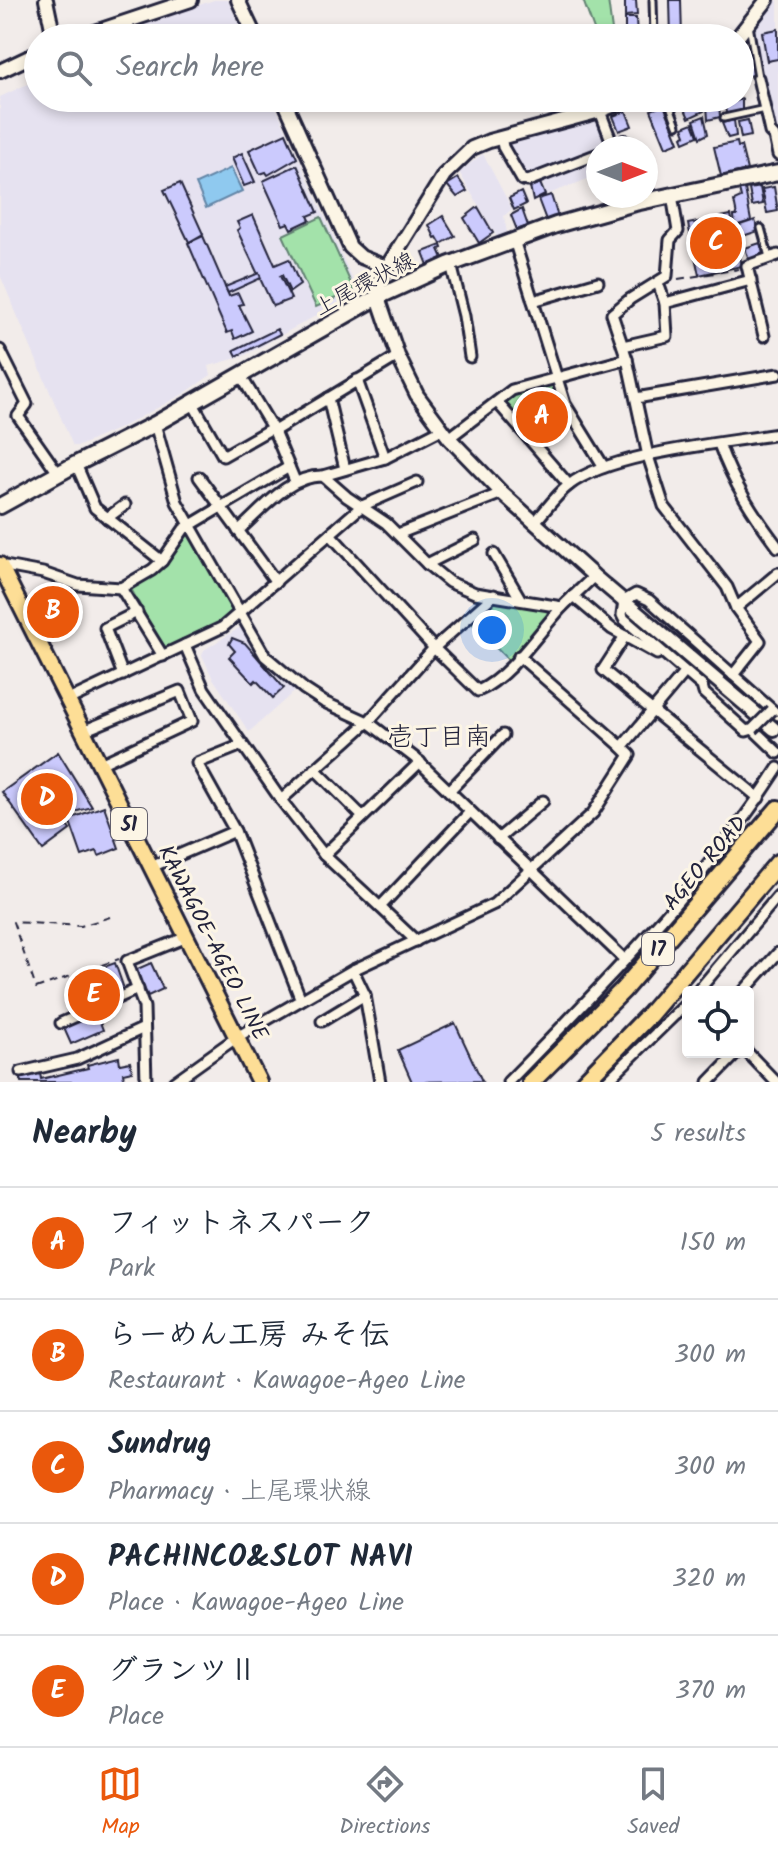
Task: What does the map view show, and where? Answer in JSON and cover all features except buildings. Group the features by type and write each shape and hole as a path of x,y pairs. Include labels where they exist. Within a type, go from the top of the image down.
{"highway":[{"name":"AGEO ROAD","path":"531,1082 623,990 778,809"},
{"name":"17","path":"584,1082 649,1015 778,863"}],"main road":[{"name":"上尾環状線","path":"658,197 778,173"},
{"name":"上尾環状線","path":"0,506 155,424 378,297 451,264 609,208"},
{"name":"KAWAGOE-AGEO LINE","path":"0,565 259,1082"}],"street":[{"path":"46,0 51,24"},
{"path":"119,24 191,0"},
{"path":"238,0 249,24"},
{"path":"749,24 767,0"},
{"path":"0,71 24,60"},
{"path":"758,78 778,155"},
{"path":"289,112 350,247 361,257 386,267"},
{"path":"596,112 501,137 472,148 457,160 444,175 386,267 380,278 378,297 398,356 417,395 445,433 502,493 594,576 774,729"},
{"path":"600,112 609,136"},
{"path":"501,137 503,147 522,180 528,181 586,159"},
{"path":"672,195 678,231 670,240 667,276 612,314 627,359 648,456 664,506 727,587 736,608 760,641 733,675"},
{"path":"514,240 565,404 604,467"},
{"path":"764,336 748,268 773,256"},
{"path":"451,264 470,357"},
{"path":"623,346 667,336 661,280"},
{"path":"665,303 751,280"},
{"path":"533,301 598,282"},
{"path":"0,350 27,404 18,416 58,473"},
{"path":"192,402 223,456 398,356"},
{"path":"238,531 295,481 385,458 445,433 512,390 627,359"},
{"path":"636,398 778,374"},
{"path":"241,376 273,430 295,481"},
{"path":"357,380 385,458"},
{"path":"328,398 345,469"},
{"path":"497,402 569,485"},
{"path":"155,424 177,502 265,656 324,702 368,722 420,762 624,959"},
{"path":"535,522 569,485 604,467 648,456 778,434"},
{"path":"719,444 732,480 778,547"},
{"path":"76,464 95,508 162,561"},
{"path":"0,565 43,573 78,585 121,588 162,561 184,529 289,467"},
{"path":"323,476 398,534 449,582 469,591 562,607"},
{"path":"199,477 276,582"},
{"path":"68,700 223,627 362,506 417,482"},
{"path":"398,534 502,493"},
{"path":"107,518 125,505"},
{"path":"330,534 434,648 478,691 487,687 519,656 594,576"},
{"path":"427,564 475,540"},
{"path":"494,554 521,600"},
{"path":"736,608 778,573"},
{"path":"121,588 163,656"},
{"path":"636,594 649,600 775,712 746,731 704,693 702,686 624,619 624,601 636,594"},
{"path":"281,800 368,722 434,648 494,595"},
{"path":"573,596 612,629 674,663"},
{"path":"123,675 105,628 137,612"},
{"path":"625,636 603,670 759,798"},
{"path":"185,645 204,689 281,800 324,855 416,941"},
{"path":"174,1082 237,1037 353,970 494,904 593,813 630,755 519,656"},
{"path":"622,747 685,672"},
{"path":"83,731 180,691 192,721 100,764"},
{"path":"753,729 778,753"},
{"path":"449,791 503,735"},
{"path":"242,745 197,763 235,831 301,1000"},
{"path":"324,855 420,762"},
{"path":"508,1082 624,959 733,836 778,768"},
{"path":"315,769 363,817"},
{"path":"498,839 543,801"},
{"path":"380,907 470,812"},
{"path":"151,867 235,831"},
{"path":"702,986 778,896"},
{"path":"146,1082 144,1007 127,961 187,937"},
{"path":"749,986 778,953"},
{"path":"769,964 778,972"},
{"path":"353,970 365,995 380,1082"},
{"path":"61,1023 138,989"},
{"path":"322,1021 365,995"},
{"path":"606,1082 682,1008"},
{"path":"21,1072 77,1059 144,1028"},
{"path":"709,1082 732,1058"},
{"path":"753,1058 776,1082"}],"lane":[{"path":"653,0 654,24"},
{"path":"754,45 758,78"},
{"path":"754,111 765,109"},
{"path":"672,112 677,125"},
{"path":"724,118 751,112"},
{"path":"761,228 773,256"}],"path":[{"path":"661,280 748,268"},
{"path":"110,917 81,926 13,922 36,988 124,957"}],"shaded area":[{"path":"214,0 228,0 239,24 144,24"},
{"path":"777,0 778,133 772,129 754,30"},
{"path":"24,86 24,112 278,112 358,292 244,356 209,366 211,375 185,393 122,427 73,446 0,275 0,97"},
{"path":"598,118 606,136 586,136 586,155 527,177 507,146 509,141"},
{"path":"483,154 512,209 504,216 507,233 497,237 459,172"},
{"path":"586,163 586,180 546,195 541,180"},
{"path":"243,628 261,656 297,689 249,732 212,677 202,655 204,650"}],"green space":[{"path":"583,0 608,0 611,24 592,24"},
{"path":"321,217 354,290 316,307 283,235"},
{"path":"551,382 556,384 560,406 573,427 543,446 505,404 516,392"},
{"path":"186,533 191,533 233,609 232,613 204,632 168,650 163,648 130,587 161,569"},
{"path":"493,601 547,610 548,616 508,660 471,622"}],"water":[{"path":"231,168 242,191 206,208 196,184"}],"place":[{"name":"Sundrug","path":"716,243"},
{"name":"フィットネスパーク","path":"542,417"},
{"name":"らーめん工房 みそ伝","path":"53,612"},
{"name":"PACHINCO&SLOT NAVI","path":"47,799"},
{"name":"グランツⅡ","path":"94,995"}],"district":[{"name":"壱丁目南","path":"439,736"}]}
